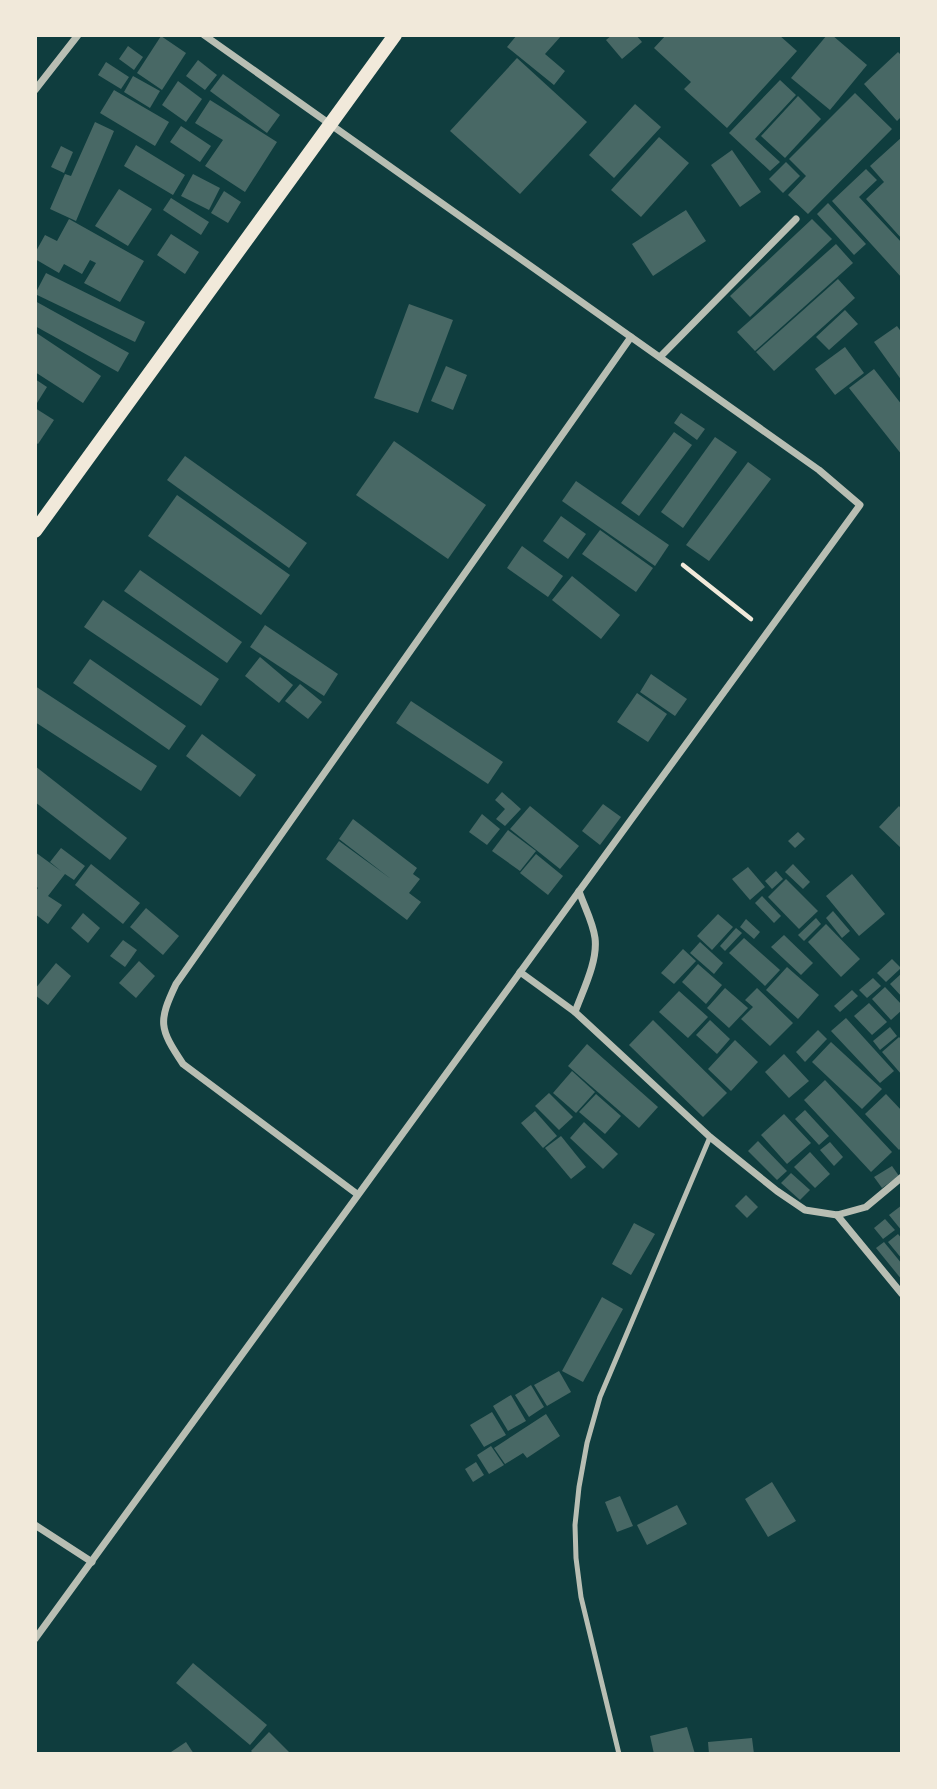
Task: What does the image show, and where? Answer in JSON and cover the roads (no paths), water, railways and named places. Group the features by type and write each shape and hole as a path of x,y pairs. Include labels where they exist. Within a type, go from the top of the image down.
{"main road":[{"path":"35,531 395,35"}],"street":[{"path":"35,90 78,35"},
{"path":"35,1639 860,505 820,470 204,35"},
{"path":"660,358 796,219"},
{"path":"357,1194 183,1064 165,1038 164,1010 176,984 631,337"},
{"path":"575,1012 594,956 596,942 579,891"},
{"path":"520,972 575,1012 710,1137 777,1191 806,1210 837,1215 866,1207 902,1177"},
{"path":"837,1215 902,1294"},
{"path":"35,1525 92,1562"}],"lane":[{"path":"619,1754 576,1558 575,1525 579,1488 587,1443 600,1397 710,1137"}]}
